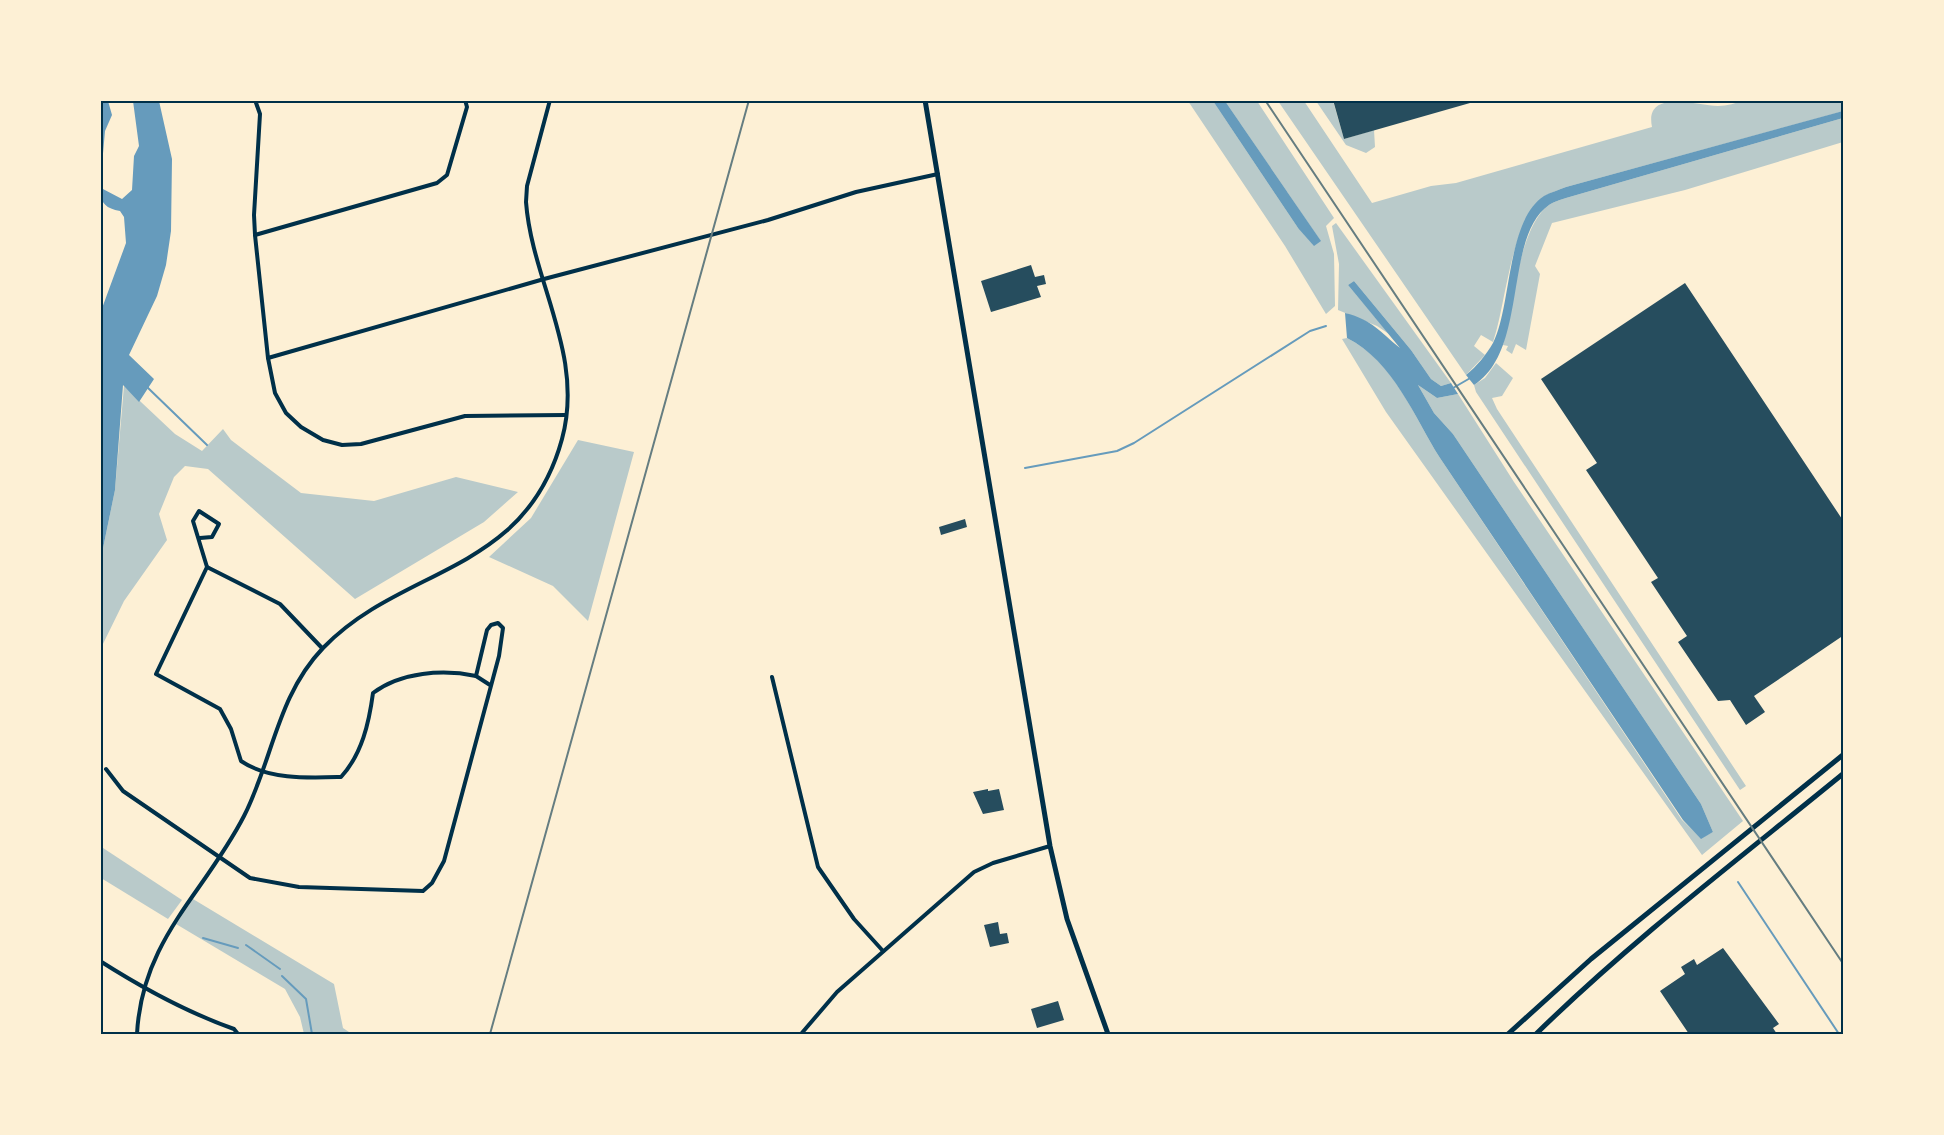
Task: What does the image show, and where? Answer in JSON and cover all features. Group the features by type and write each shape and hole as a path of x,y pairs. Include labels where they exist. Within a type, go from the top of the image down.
{"main road":[{"path":"926,100 1050,846 1070,929 1108,1035"},
{"path":"1508,1035 1591,959 1844,754"},
{"path":"1536,1035 1571,1001 1698,892 1844,773"}],"street":[{"path":"255,100 260,114 254,215 255,235 268,358 276,393 286,413 301,427 323,440 342,445 361,444 465,416 566,415"},
{"path":"255,235 437,183 447,175 467,107 465,100"},
{"path":"137,1035 143,988 166,934 243,817 286,701 305,670 322,648 368,613 462,563 502,536 522,516 546,481 563,438 566,415 566,367 526,202 527,186 550,100"},
{"path":"268,358 544,279 768,220 856,192 938,174"},
{"path":"200,538 212,537 219,524 199,511 193,521 207,567 156,674 220,709 231,729 241,761 261,769 302,778 341,777 354,763 370,717 373,693 384,684 416,676 456,672 476,676 490,685"},
{"path":"207,567 280,604 322,648"},
{"path":"106,770 123,791 250,878 299,887 423,891 432,883 444,861 503,636 503,628 498,623 491,625 487,630 476,676"},
{"path":"772,677 818,867 854,919 883,951"},
{"path":"801,1035 837,992 974,872 993,863 1050,846"},
{"path":"100,961 193,1015 234,1029 237,1035"}],"shaded area":[{"path":"1745,100 1843,101 1844,111 1566,187 1545,196 1534,207 1524,223 1517,242 1493,342 1481,335 1474,346 1485,355 1466,375 1278,101 1304,101 1372,203 1431,186 1456,183 1652,127 1652,115 1656,107 1664,103 1686,102 1718,106"},
{"path":"1188,101 1213,101 1298,228 1320,240 1225,101 1257,101 1334,218 1326,226 1334,254 1335,306 1326,314 1285,246"},
{"path":"1316,101 1333,101 1344,139 1374,130 1375,147 1366,153 1346,145"},
{"path":"1843,118 1843,142 1685,190 1552,223 1535,266 1540,274 1526,350 1516,344 1512,354 1506,350 1508,346 1503,345 1524,249 1530,231 1549,205 1566,198"},
{"path":"1336,223 1451,383 1441,386 1431,379 1411,350 1354,281 1348,285 1389,334 1377,326 1338,310 1339,264 1332,226"},
{"path":"1347,338 1363,348 1390,375 1440,458 1682,820 1701,838 1713,832 1701,804 1453,434 1434,413 1418,385 1437,398 1458,394 1514,482 1743,821 1702,855 1386,412 1342,339"},
{"path":"1496,363 1513,378 1502,396 1492,398 1497,409 1746,786 1740,790 1476,392 1474,385 1485,378"},
{"path":"124,386 175,434 202,451 223,429 231,440 301,493 374,501 456,477 518,492 484,522 355,599 208,469 185,466 174,477 159,514 167,540 124,601 101,648 101,558 115,490"},
{"path":"578,440 634,452 588,621 553,586 489,557 531,518"},
{"path":"100,846 182,900 168,919 101,878"},
{"path":"193,899 334,984 343,1028 352,1034 304,1034 300,1017 285,989 176,924"}],"water":[{"path":"101,100 108,101 112,115 105,131 101,176"},
{"path":"133,101 159,101 172,159 171,231 166,265 157,296 129,355 154,379 139,402 123,385 115,490 101,558 101,311 126,243 124,217 120,211 104,204 101,198 101,188 122,199 132,190 134,156 139,146"},
{"path":"1213,101 1225,101 1321,241 1314,246 1298,228"},
{"path":"1843,111 1843,118 1566,198 1549,205 1535,220 1526,242 1510,321 1502,347 1491,369 1474,385 1466,375 1493,343 1504,308 1516,244 1532,208 1544,196 1566,187"},
{"path":"1354,281 1411,350 1431,379 1441,386 1451,383 1458,394 1437,398 1418,385 1434,413 1453,434 1701,804 1713,832 1701,839 1683,820 1440,458 1390,376 1378,361 1347,338 1345,313 1363,319 1400,348 1348,285"}],"building":[{"path":"1333,100 1477,100 1477,101 1344,139"},
{"path":"1031,265 1035,277 1044,275 1046,284 1037,286 1041,297 991,312 981,281"},
{"path":"1685,283 1844,522 1844,635 1754,696 1765,712 1746,725 1730,700 1718,701 1678,642 1687,636 1651,582 1658,578 1586,470 1597,463 1541,379"},
{"path":"965,519 967,527 941,535 939,527"},
{"path":"988,789 988,791 999,789 1004,810 983,814 973,792"},
{"path":"998,922 1000,934 1007,933 1009,943 990,947 984,925"},
{"path":"1723,948 1779,1024 1773,1028 1777,1034 1689,1034 1660,991 1685,974 1681,967 1694,959 1697,965"},
{"path":"1058,1001 1064,1020 1037,1028 1031,1009"}],"waterway":[{"path":"1025,468 1117,451 1134,443 1310,331 1326,326"},
{"path":"1453,388 1472,377"},
{"path":"146,386 207,445"},
{"path":"1738,882 1839,1034"},
{"path":"203,938 238,948"},
{"path":"246,945 280,969"},
{"path":"282,976 306,999 312,1034"}],"railway":[{"path":"490,1034 749,100"},
{"path":"1265,100 1844,965"}]}
